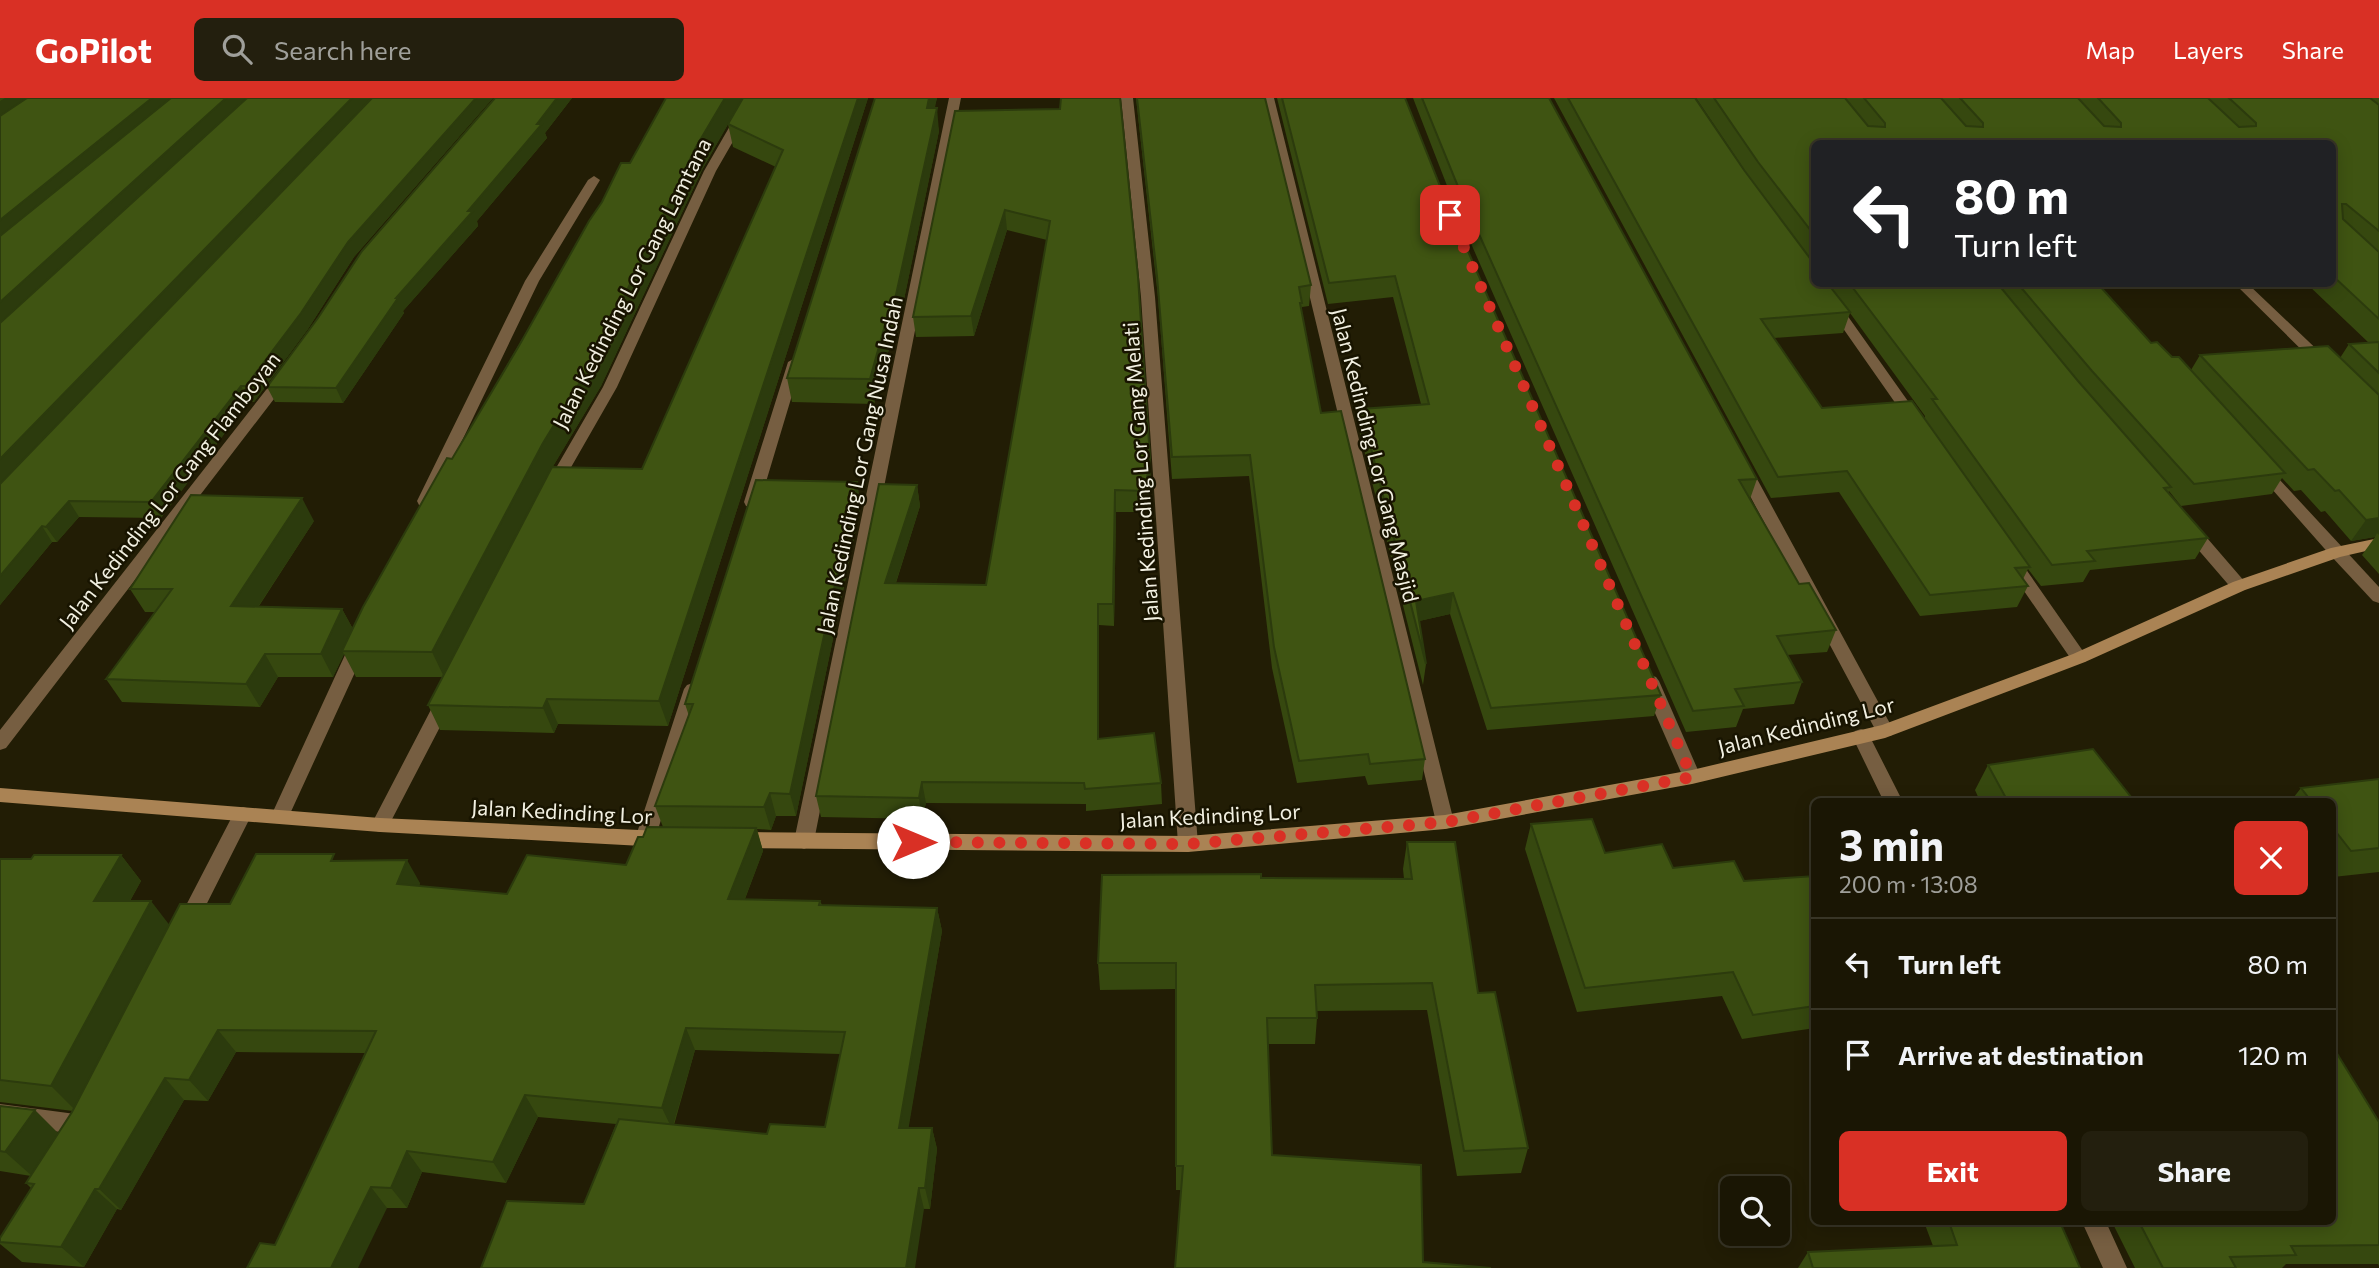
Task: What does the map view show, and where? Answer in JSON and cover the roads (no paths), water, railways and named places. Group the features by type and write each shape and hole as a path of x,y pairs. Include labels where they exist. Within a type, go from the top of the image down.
{"main road":[{"name":"Jalan Kedinding Lor","path":"724,840 1188,844 1446,822 1692,777 1885,731 2079,658 2239,586 2337,552 2379,543"},
{"name":"Jalan Kedinding Lor","path":"0,795 380,825 685,839"}],"street":[{"name":"Jalan Kedinding Lor Gang Lamtana","path":"543,506 610,387 710,171 752,98"},
{"name":"Jalan Kedinding Lor Gang Nusa Indah","path":"804,841 955,98"},
{"name":"Jalan Kedinding Lor Gang Melati","path":"1127,98 1148,297 1188,844"},
{"name":"Jalan Kedinding Lor Gang Masjid","path":"1268,98 1446,822"},
{"path":"419,516 477,390 532,281 594,180"},
{"path":"1821,287 1921,431"},
{"path":"2244,287 2339,379"},
{"path":"746,521 799,349"},
{"name":"Jalan Kedinding Lor Gang Flamboyan","path":"0,743 292,365"},
{"path":"1735,452 1885,731"},
{"path":"2249,455 2379,597"},
{"path":"2175,513 2239,586"},
{"path":"2000,544 2079,658"},
{"path":"280,816 366,628"},
{"path":"1642,662 1692,777"},
{"path":"645,839 696,680"},
{"path":"380,825 454,682"},
{"path":"1861,736 1892,798"},
{"path":"179,938 243,814"},
{"path":"0,1114 86,1118 68,1147"},
{"path":"2095,1225 2115,1268"}]}
